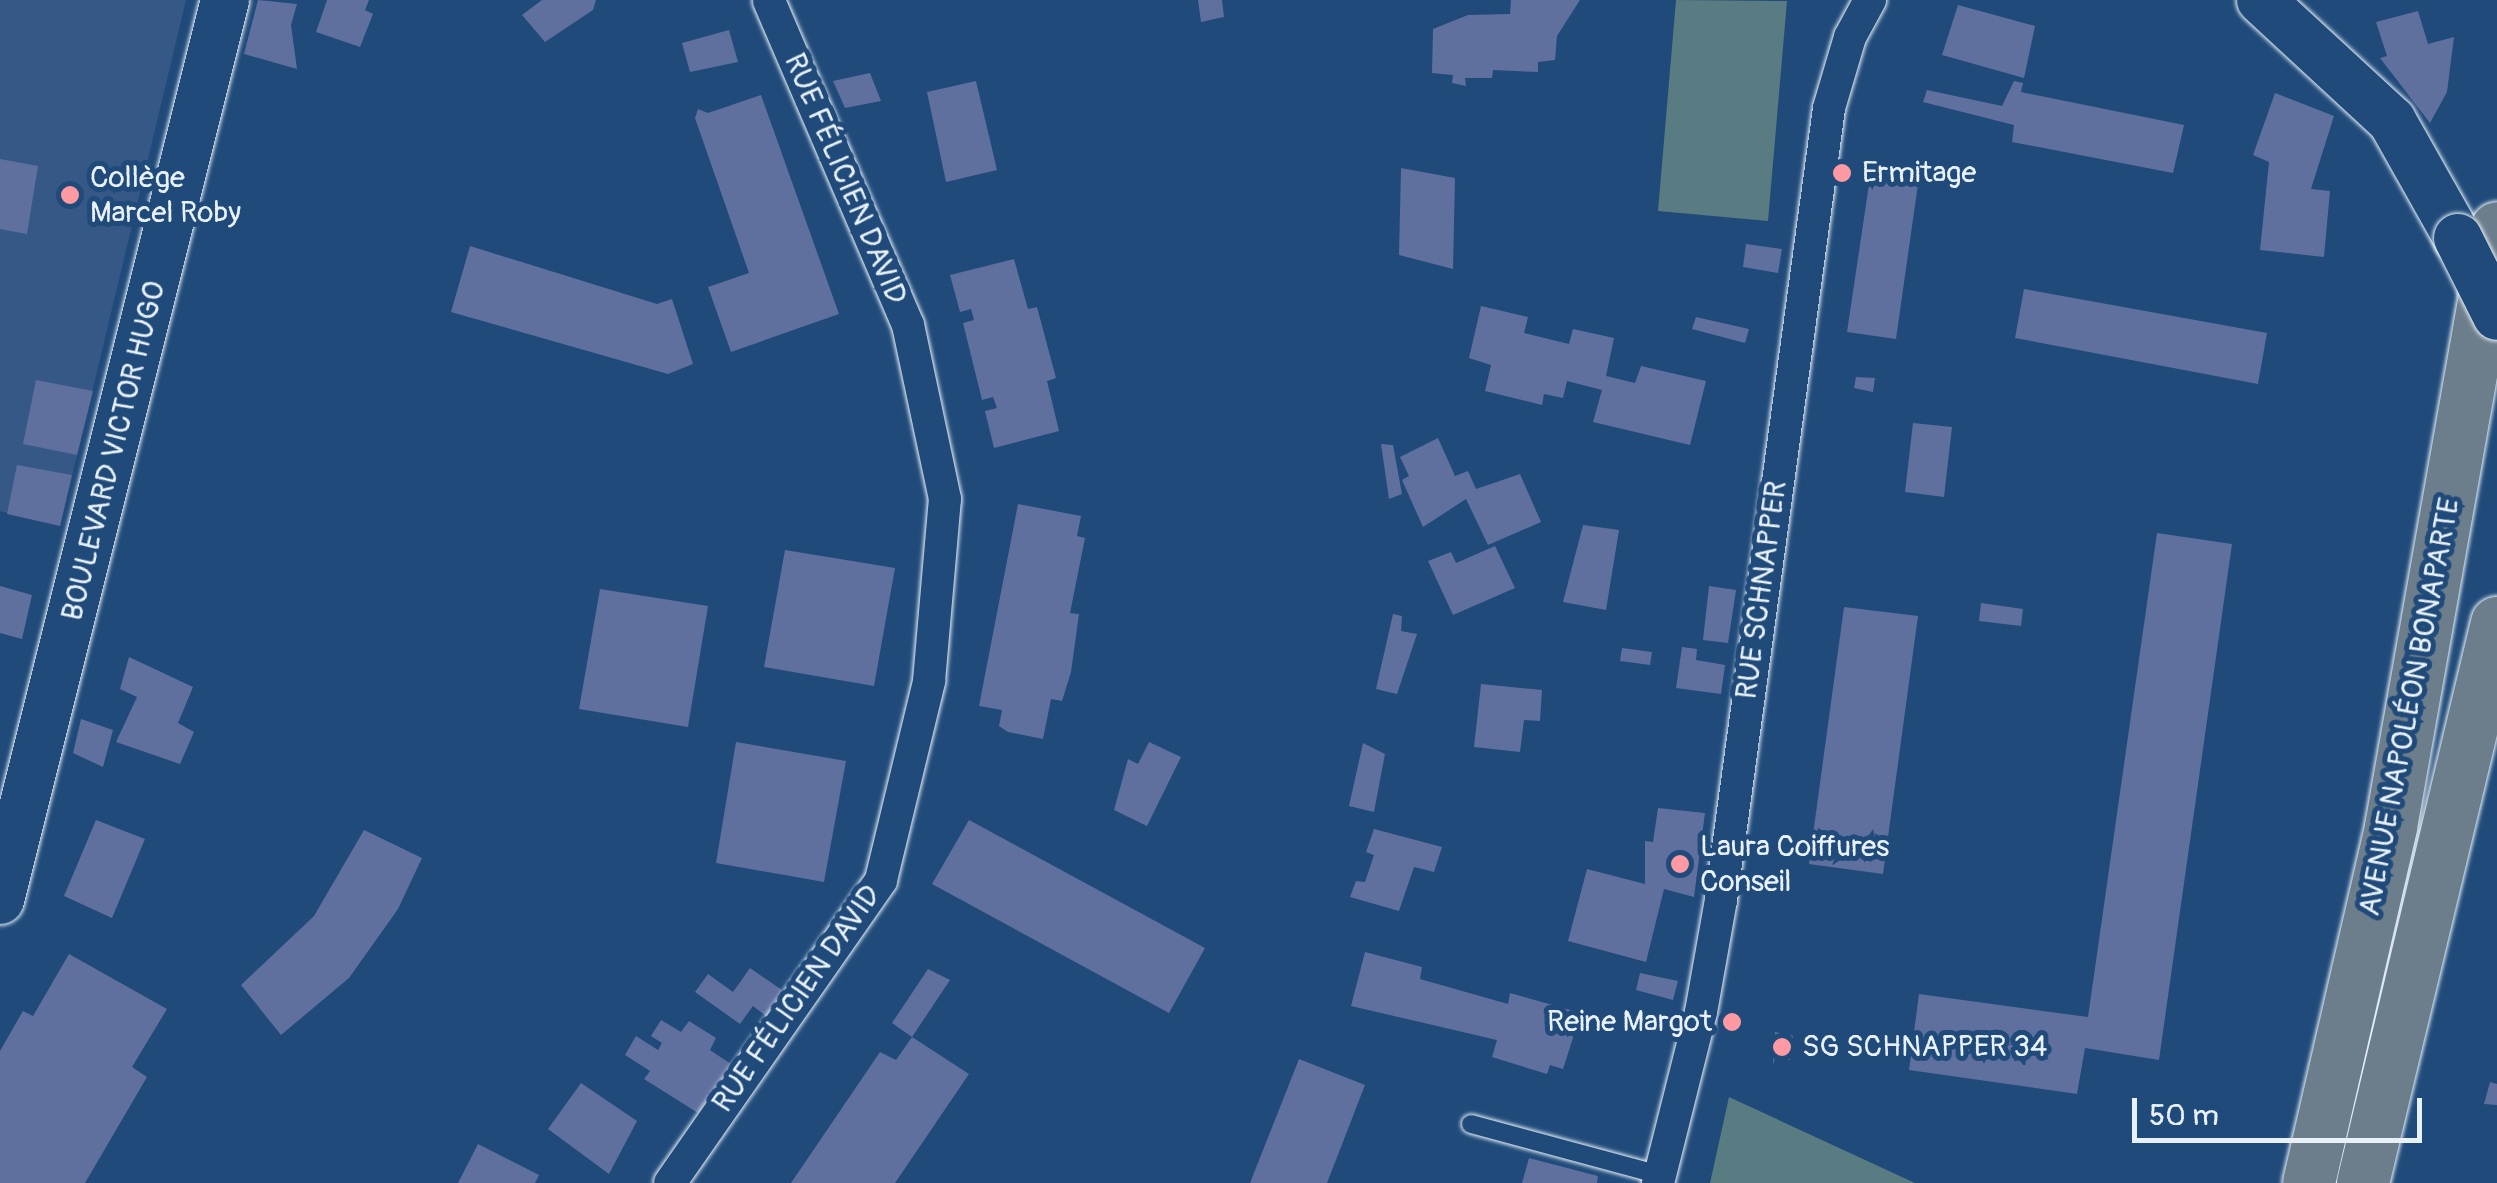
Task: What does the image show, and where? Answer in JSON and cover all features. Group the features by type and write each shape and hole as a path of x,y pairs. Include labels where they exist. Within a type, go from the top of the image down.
{"main road":[{"name":"AVENUE NAPOLÉON BONAPARTE","path":"2309,1183 2391,827 2477,234"},
{"name":"AVENUE NAPOLÉON BONAPARTE","path":"2363,1183 2497,623"}],"street":[{"name":"BOULEVARD VICTOR HUGO","path":"0,900 225,0"},
{"name":"RUE FÉLICIEN DAVID","path":"670,1183 881,880 928,681 944,518 908,325 769,0"},
{"name":"RUE SCHNAPPER","path":"1659,1179 1701,1012 1721,900 1828,108 1850,37 1870,0"},
{"path":"2261,0 2392,121 2477,234 2497,316"}],"lane":[{"path":"1472,1124 1659,1179"}],"shaded area":[{"name":"Collège Marcel Roby","path":"0,0 186,0 60,526 0,511"}],"green space":[{"path":"1676,0 1787,1 1768,221 1658,211"},
{"path":"1729,1097 1915,1183 1710,1183"}],"building":[{"path":"258,0 297,4 291,25 297,69 244,54"},
{"path":"327,0 369,0 365,10 373,14 360,47 316,32"},
{"path":"542,0 596,0 593,10 545,42 522,15"},
{"path":"1198,0 1222,0 1224,17 1201,22"},
{"path":"1511,0 1580,0 1557,36 1555,60 1538,62 1538,72 1493,70 1492,78 1465,78 1466,86 1452,83 1453,75 1432,73 1433,29 1468,15 1510,14"},
{"path":"1958,5 2035,26 2024,78 1942,55"},
{"path":"2418,11 2428,44 2454,37 2447,92 2430,123 2380,58 2387,56 2376,22"},
{"path":"729,30 738,62 690,72 682,43"},
{"path":"870,73 881,101 845,108 833,81"},
{"path":"976,81 997,170 946,182 927,92"},
{"path":"2014,81 2023,83 2021,92 2184,125 2173,173 2012,142 2014,125 1923,102 1927,90 2002,106"},
{"path":"2275,93 2334,116 2311,189 2330,191 2324,257 2260,250 2269,162 2253,155"},
{"path":"761,95 839,314 731,352 708,287 749,273 695,118 698,109 708,113"},
{"path":"0,159 38,166 27,234 0,229"},
{"path":"1401,168 1455,178 1453,269 1399,255"},
{"path":"1871,171 1919,177 1896,339 1847,332"},
{"path":"1746,244 1782,249 1778,273 1743,267"},
{"path":"470,246 657,304 672,299 693,364 668,374 451,312"},
{"path":"1014,259 1028,309 1037,307 1056,378 1047,381 1059,431 994,448 985,411 997,408 993,397 982,400 963,323 974,320 971,309 960,312 950,275"},
{"path":"2024,289 2267,333 2258,384 2015,338"},
{"path":"1481,306 1528,317 1524,333 1569,344 1573,329 1614,338 1606,376 1635,383 1641,366 1706,381 1690,445 1593,422 1602,390 1567,381 1563,398 1544,394 1542,405 1485,391 1491,365 1469,358"},
{"path":"1696,317 1749,329 1745,343 1692,329"},
{"path":"1856,377 1875,378 1873,392 1854,388"},
{"path":"36,380 93,391 77,455 23,444"},
{"path":"1913,423 1952,427 1944,497 1905,492"},
{"path":"1438,438 1455,476 1468,471 1476,489 1520,474 1541,522 1488,545 1466,499 1423,527 1402,480 1409,476 1400,457"},
{"path":"1381,444 1393,445 1402,494 1389,499"},
{"path":"17,465 72,475 60,526 7,514"},
{"path":"1018,504 1081,516 1077,536 1085,538 1070,613 1079,614 1071,672 1062,701 1051,699 1043,739 1008,732 999,726 1002,710 979,706"},
{"path":"1583,525 1619,530 1606,610 1563,602"},
{"path":"2157,533 2232,544 2159,1060 2085,1048 2077,1094 1909,1070 1919,994 2088,1017"},
{"path":"1495,546 1515,588 1453,615 1428,561 1451,552 1456,563"},
{"path":"785,550 895,568 874,686 764,667"},
{"path":"0,586 32,595 22,639 0,633"},
{"path":"1709,586 1736,590 1728,643 1703,640"},
{"path":"600,589 708,606 688,727 579,709"},
{"path":"1981,603 2023,609 2021,626 1979,621"},
{"path":"1844,607 1918,616 1883,874 1809,864"},
{"path":"1393,614 1402,616 1401,631 1417,634 1397,694 1376,689"},
{"path":"1682,647 1697,649 1696,660 1725,665 1721,694 1676,688"},
{"path":"1622,648 1652,652 1650,665 1620,661"},
{"path":"129,657 193,687 178,723 194,732 180,764 116,742 137,697 120,689"},
{"path":"1481,684 1542,690 1540,721 1524,720 1520,752 1474,747"},
{"path":"81,719 113,730 103,767 73,753"},
{"path":"736,742 846,761 824,882 716,863"},
{"path":"1149,742 1181,757 1147,826 1114,810 1128,759 1138,764"},
{"path":"1363,743 1385,754 1374,812 1349,806"},
{"path":"1658,808 1705,813 1694,897 1664,889 1646,962 1568,941 1587,869 1645,884 1645,841 1653,842"},
{"path":"96,820 145,839 112,918 64,896"},
{"path":"969,820 1205,948 1169,1013 932,884"},
{"path":"1374,829 1442,847 1434,872 1414,867 1399,911 1350,897 1356,881 1365,882 1374,855 1366,852"},
{"path":"364,830 422,858 398,909 349,978 281,1035 241,985 314,916"},
{"path":"1365,952 1422,967 1420,979 1508,1004 1510,993 1581,1013 1563,1069 1550,1065 1547,1074 1492,1057 1497,1040 1351,1006"},
{"path":"69,954 167,1009 132,1067 147,1077 85,1183 0,1183 0,1051 23,1011 33,1016"},
{"path":"750,968 782,990 766,1016 753,1006 740,1024 695,992 708,974 733,992"},
{"path":"928,969 950,980 912,1037 892,1023"},
{"path":"1640,973 1678,981 1673,1000 1636,990"},
{"path":"661,1020 681,1032 689,1021 716,1038 710,1050 731,1064 698,1113 644,1079 650,1071 625,1055 636,1036 658,1050 662,1043 651,1036"},
{"name":"SG SCHNAPPER 34","path":"1775,1032 1793,1036 1790,1060 1775,1058 1773,1066"},
{"path":"912,1037 969,1074 895,1183 791,1183 880,1052 896,1060"},
{"path":"1299,1059 1365,1085 1327,1183 1250,1183"},
{"path":"2490,1082 2497,1084 2497,1105 2484,1104"},
{"path":"581,1083 637,1121 609,1174 548,1129"},
{"path":"478,1144 539,1175 535,1183 458,1183"},
{"path":"1529,1158 1598,1176 1597,1183 1522,1183"}],"place":[{"name":"Ermitage","path":"1842,173"},
{"name":"Collège Marcel Roby","path":"70,195"},
{"name":"Laura Coiffures Conseil","path":"1680,864"},
{"name":"Reine Margot","path":"1732,1022"},
{"name":"SG SCHNAPPER 34","path":"1782,1047"}]}
